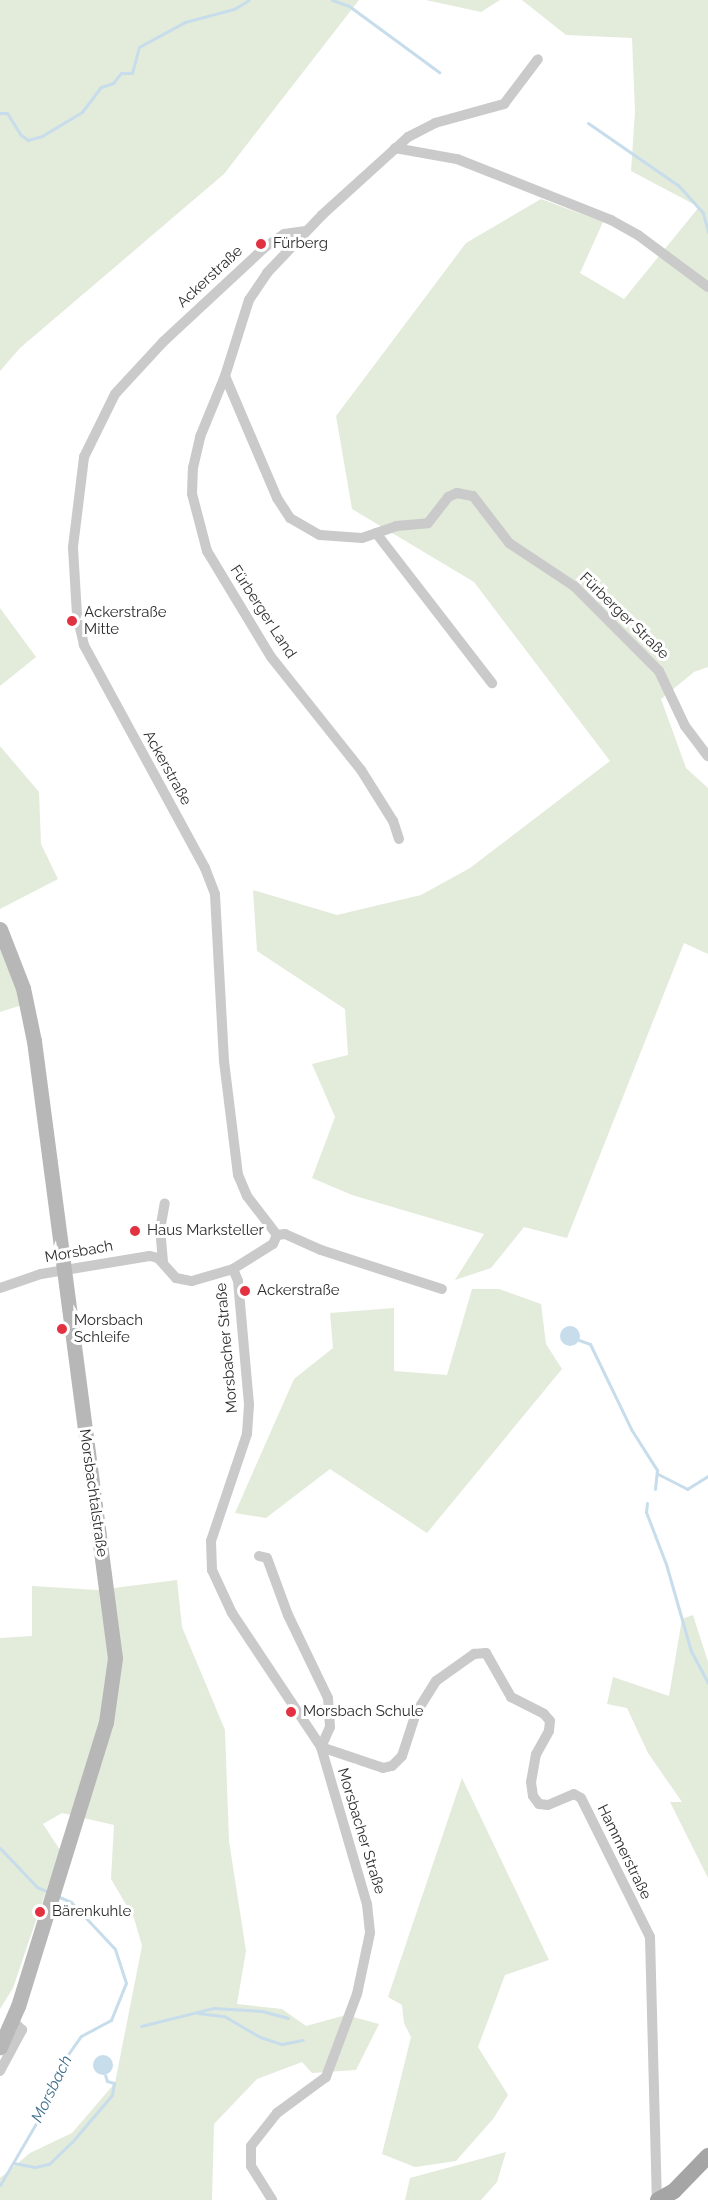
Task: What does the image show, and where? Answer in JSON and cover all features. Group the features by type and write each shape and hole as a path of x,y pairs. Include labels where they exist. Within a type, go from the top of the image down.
{"main road":[{"name":"Morsbachtalstraße","path":"0,929 28,1007 115,1658 105,1722 12,2020 0,2047"},
{"path":"657,2200 674,2190 708,2156"}],"street":[{"path":"225,376 249,300 306,231 395,148 435,123 504,104 538,59"},
{"path":"395,148 457,159 611,220 638,235 708,287"},
{"name":"Ackerstraße","path":"277,1235 247,1196 238,1175 224,1061 214,894 205,868 84,645 76,615 73,547 84,457 115,394 163,342 264,248 284,234 306,231"},
{"name":"Fürberger Straße","path":"225,376 277,498 290,518 320,535 362,538 396,526 428,523 448,497 457,493 472,496 509,543 574,586 659,671 685,726 708,756"},
{"name":"Fürberger Land","path":"225,376 200,437 193,468 192,494 207,551 271,657 361,770 393,821 399,839"},
{"path":"376,533 492,683"},
{"path":"165,1203 160,1230 163,1262 172,1275 184,1281 233,1269 273,1244 277,1235 285,1234 315,1248 442,1289"},
{"name":"Morsbach","path":"0,1288 32,1276 150,1257 163,1262"},
{"name":"Morsbacher Straße","path":"233,1269 238,1281 248,1414 247,1434 216,1523 210,1553 212,1570 232,1613 321,1747 367,1904 370,1934 357,1994 326,2077 277,2113 251,2146 251,2166 272,2200"},
{"path":"259,1556 267,1558 288,1615 328,1698 330,1726 321,1747"},
{"name":"Hammerstraße","path":"321,1747 383,1768 392,1766 402,1756 416,1713 431,1688 442,1674 474,1654 486,1653 511,1696 544,1714 550,1721 549,1731 536,1754 531,1782 533,1796 539,1804 548,1805 574,1794 581,1798 650,1937 657,2200"},
{"path":"0,2071 22,2030 12,2020"}],"green space":[{"path":"0,0 359,0 224,174 20,348 0,371"},
{"path":"426,0 500,0 481,12"},
{"path":"522,0 708,0 708,667 694,672 661,699 686,768 708,788 708,954 684,943 567,1238 524,1227 491,1268 455,1280 484,1234 352,1195 312,1178 335,1117 312,1064 348,1055 345,1009 257,951 253,890 337,915 421,895 470,868 610,761 474,582 352,509 336,416 466,243 541,199 603,222 580,273 624,299 699,207 631,171 635,112 632,38 566,35"},
{"path":"0,608 36,657 0,686"},
{"path":"0,746 39,792 41,844 58,879 0,909"},
{"path":"0,938 22,1005 0,1012"},
{"path":"472,1289 499,1289 541,1304 546,1344 562,1369 427,1533 330,1469 266,1518 235,1513 294,1379 333,1348 330,1313 394,1308 394,1371 447,1375"},
{"path":"177,1580 182,1627 225,1730 229,1841 246,1951 237,2004 282,2009 306,2026 346,2015 379,2024 356,2070 312,2073 302,2062 257,2079 214,2124 212,2200 0,2200 0,2178 30,2153 72,2133 115,2083 142,1946 134,1918 111,1879 114,1825 62,1813 43,1824 60,1850 13,1988 0,2009 0,1638 32,1636 32,1586 98,1590"},
{"path":"693,1615 708,1662 708,1878 670,1802 682,1802 648,1753 627,1708 607,1704 613,1677 669,1696 682,1619"},
{"path":"462,1778 549,1960 505,1975 478,2047 508,2095 493,2119 456,2161 415,2167 382,2154 411,2037 404,2023 402,2005 388,1997"},
{"path":"506,2152 497,2182 481,2200 405,2200 410,2178"}],"water":[{"path":"570,1326 577,1329 580,1336 577,1343 570,1346 563,1343 560,1336 563,1329"},
{"path":"103,2055 110,2058 113,2065 110,2072 103,2075 96,2072 93,2065 96,2058"}],"waterway":[{"path":"0,113 7,113 21,135 28,140 42,136 82,112 101,87 113,83 121,73 132,73 139,47 185,22 234,9 249,0"},
{"path":"332,0 349,6 439,72"},
{"path":"588,123 678,185 703,213 708,232"},
{"path":"579,1340 590,1344 631,1429 657,1470 655,1489"},
{"path":"658,1474 687,1489 708,1476"},
{"path":"647,1503 646,1512 666,1564 691,1651 708,1683"},
{"name":"Morsbach","path":"0,1848 37,1887 48,1892"},
{"name":"Morsbach","path":"0,2185 42,2113 62,2063 81,2036 111,2020 126,1983 115,1949 71,1902 57,1896"},
{"path":"141,2026 213,2008 262,2011 288,2018"},
{"path":"198,2013 224,2016 260,2037 282,2044 303,2040"},
{"path":"14,2163 35,2167 49,2164 72,2142 112,2095 114,2083 107,2081 105,2075"}],"place":[{"name":"Fürberg","path":"261,244"},
{"name":"Ackerstraße Mitte","path":"72,621"},
{"name":"Haus Marksteller","path":"135,1231"},
{"name":"Ackerstraße","path":"245,1291"},
{"name":"Morsbach Schleife","path":"62,1329"},
{"name":"Morsbach Schule","path":"291,1712"},
{"name":"Bärenkuhle","path":"40,1912"}]}
